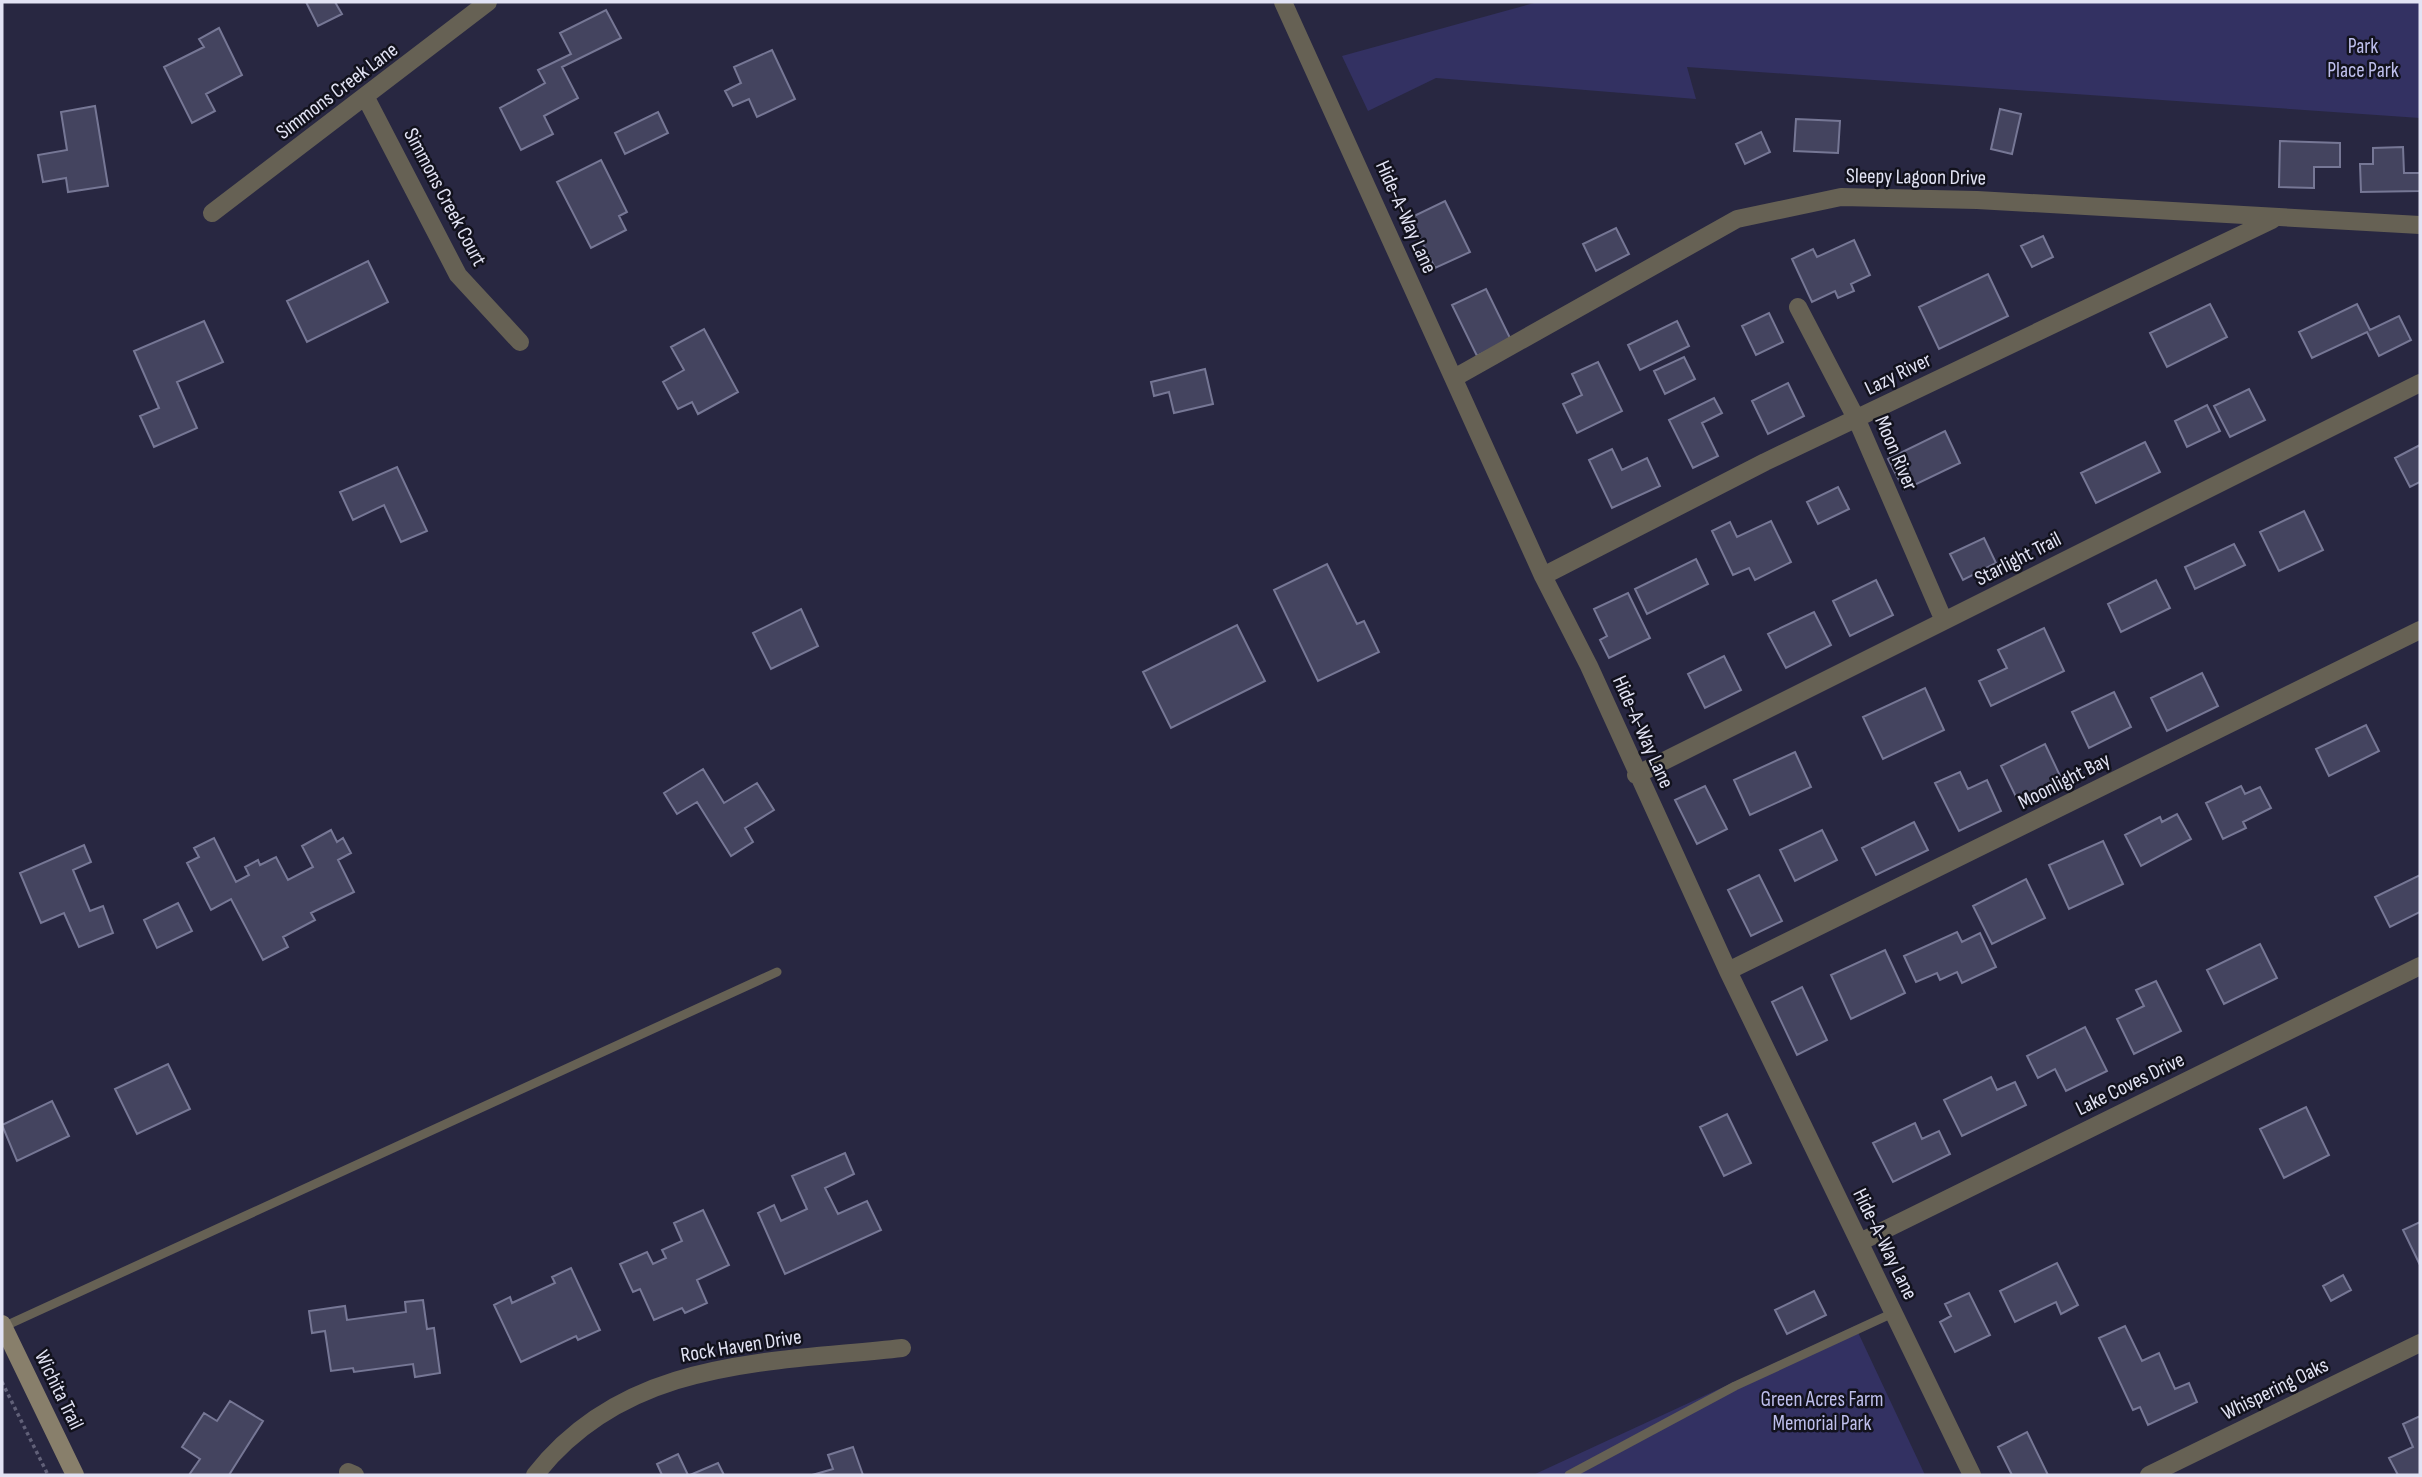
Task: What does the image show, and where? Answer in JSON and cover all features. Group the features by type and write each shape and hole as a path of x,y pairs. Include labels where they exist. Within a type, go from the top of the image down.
{"street":[{"name":"Simmons Creek Lane","path":"212,213 366,98 488,2"},
{"name":"Hide-A-Way Lane","path":"1283,2 1543,576 1589,666 1636,775 1972,1475"},
{"name":"Simmons Creek Court","path":"366,98 458,275 520,342"},
{"name":"Sleepy Lagoon Drive","path":"1454,378 1737,219 1841,197 1977,200 2420,225"},
{"name":"Lazy River","path":"1543,576 1765,462 2276,218"},
{"name":"Moon River","path":"1798,307 1857,420 1944,621"},
{"name":"Starlight Trail","path":"1636,775 2420,383"},
{"name":"Moonlight Bay","path":"1728,971 2420,630"},
{"name":"Lake Coves Drive","path":"1860,1242 2420,966"},
{"name":"Wichita Trail","path":"3,1325 75,1475"},
{"name":"Whispering Oaks","path":"2149,1475 2420,1343"},
{"name":"Rock Haven Drive","path":"535,1475 558,1449 595,1418 633,1395 667,1381 714,1369 902,1348"}],"lane":[{"path":"3,1325 777,972"},
{"path":"1569,1475 1735,1386 1893,1313"}],"path":[{"path":"2,1382 48,1475"}],"green space":[{"name":"Park Place Park","path":"1538,2 2420,2 2420,118 1687,67 1696,99 1436,78 1368,111 1342,56"},
{"name":"Green Acres Farm Memorial Park","path":"1855,1326 1925,1475 1533,1475"}],"building":[{"path":"306,2 335,2 342,14 318,26"},
{"path":"606,10 621,38 562,67 578,98 544,116 553,134 521,150 500,108 545,83 538,70 571,54 560,33"},
{"path":"219,28 242,75 206,94 215,111 192,123 164,67 204,47 199,39"},
{"path":"772,50 795,99 757,117 749,99 733,106 725,91 741,83 734,67"},
{"path":"95,106 108,186 68,192 66,178 43,182 38,155 67,150 61,112"},
{"path":"2000,109 2021,114 2012,154 1991,149"},
{"path":"658,112 668,133 625,154 615,133"},
{"path":"1796,119 1840,121 1838,153 1794,151"},
{"path":"1761,132 1770,152 1745,164 1736,144"},
{"path":"2280,141 2340,143 2340,167 2314,167 2314,188 2279,187"},
{"path":"2403,147 2404,173 2420,173 2420,191 2361,192 2360,164 2373,164 2373,148"},
{"path":"601,160 627,212 619,216 626,230 591,248 557,182"},
{"path":"1445,201 1470,252 1435,268 1410,218"},
{"path":"1616,228 1629,254 1596,271 1583,244"},
{"path":"2043,236 2053,257 2032,267 2021,246"},
{"path":"1854,240 1870,275 1851,284 1854,291 1838,298 1835,291 1812,302 1792,259 1813,249 1817,257"},
{"path":"368,261 388,302 307,342 287,301"},
{"path":"1988,274 2008,316 1939,349 1919,307"},
{"path":"1486,289 1511,340 1477,356 1452,305"},
{"path":"2210,304 2227,337 2167,367 2150,333"},
{"path":"2357,304 2370,330 2399,316 2411,340 2379,356 2367,332 2312,358 2299,332"},
{"path":"1769,313 1783,342 1756,355 1742,326"},
{"path":"204,321 223,362 177,382 197,428 154,447 140,416 159,408 134,351"},
{"path":"1677,321 1689,346 1640,370 1628,345"},
{"path":"704,329 738,392 698,414 692,402 678,409 663,382 684,370 671,347"},
{"path":"1684,357 1695,379 1665,394 1654,371"},
{"path":"1598,362 1622,411 1577,433 1563,404 1582,395 1572,374"},
{"path":"1205,369 1213,404 1174,413 1169,392 1154,396 1151,382"},
{"path":"1788,383 1804,416 1768,434 1752,401"},
{"path":"2249,389 2265,420 2230,437 2214,406"},
{"path":"1714,398 1722,413 1702,423 1718,456 1693,468 1669,420"},
{"path":"2207,405 2220,431 2187,447 2175,421"},
{"path":"1945,431 1960,463 1904,490 1888,459"},
{"path":"2145,442 2160,472 2096,503 2081,473"},
{"path":"2420,445 2420,482 2410,487 2395,458"},
{"path":"1612,449 1622,470 1647,458 1660,486 1612,508 1589,460"},
{"path":"397,467 427,531 401,542 384,505 353,520 340,492"},
{"path":"1838,487 1849,509 1818,524 1807,502"},
{"path":"2304,511 2323,550 2279,571 2260,532"},
{"path":"1771,521 1791,562 1755,580 1749,568 1733,575 1712,531 1730,522 1737,537"},
{"path":"1984,538 1996,563 1963,580 1950,554"},
{"path":"2234,544 2245,565 2195,589 2185,567"},
{"path":"1696,559 1708,584 1647,614 1635,589"},
{"path":"1327,564 1357,624 1364,621 1379,652 1318,681 1274,590"},
{"path":"1876,580 1893,615 1850,636 1833,601"},
{"path":"2156,580 2170,608 2121,632 2108,604"},
{"path":"1628,593 1650,638 1609,658 1600,640 1607,636 1594,609"},
{"path":"801,609 818,646 771,669 753,633"},
{"path":"1814,612 1831,645 1786,668 1768,634"},
{"path":"1237,625 1265,681 1171,728 1143,672"},
{"path":"2044,628 2064,671 1991,706 1979,681 2007,668 1998,650"},
{"path":"1724,656 1741,690 1705,708 1688,674"},
{"path":"2202,673 2218,706 2167,731 2151,698"},
{"path":"1925,688 1944,730 1883,759 1863,717"},
{"path":"2114,692 2131,727 2089,748 2072,712"},
{"path":"2366,725 2379,751 2329,776 2316,749"},
{"path":"2045,744 2063,782 2019,803 2001,766"},
{"path":"1795,752 1811,787 1750,815 1734,780"},
{"path":"703,769 724,803 757,783 774,810 745,828 753,842 731,856 697,802 677,814 664,793"},
{"path":"1960,772 1968,789 1987,780 2001,811 1959,831 1935,783"},
{"path":"1705,786 1727,829 1697,844 1675,800"},
{"path":"2241,786 2245,794 2260,787 2271,808 2243,822 2246,828 2223,839 2206,803"},
{"path":"2177,814 2191,839 2141,866 2125,835 2160,817 2162,822"},
{"path":"1914,822 1928,850 1876,875 1862,848"},
{"path":"331,830 337,842 343,838 351,853 338,860 354,892 311,913 315,920 283,937 288,947 263,960 231,899 211,910 187,863 199,857 194,848 214,838 236,882 249,875 245,867 258,860 260,865 276,857 288,880 313,867 302,846"},
{"path":"1822,830 1837,860 1795,881 1780,850"},
{"path":"2103,841 2123,884 2069,909 2049,865"},
{"path":"84,845 91,862 73,870 90,911 103,906 113,933 79,947 64,913 41,923 20,873"},
{"path":"1759,875 1782,921 1751,936 1728,890"},
{"path":"2420,875 2420,912 2390,927 2375,897"},
{"path":"2026,879 2045,918 1992,944 1973,906"},
{"path":"178,903 192,931 157,948 144,920"},
{"path":"1957,932 1962,942 1980,933 1996,967 1962,983 1957,972 1940,980 1937,973 1916,982 1904,956"},
{"path":"2260,944 2277,978 2224,1004 2207,970"},
{"path":"1885,950 1905,993 1851,1019 1831,975"},
{"path":"2156,981 2181,1031 2134,1054 2117,1019 2144,1006 2136,990"},
{"path":"1802,987 1827,1040 1797,1055 1772,1002"},
{"path":"2085,1027 2107,1071 2066,1091 2055,1069 2038,1078 2027,1056"},
{"path":"168,1064 190,1109 137,1134 115,1089"},
{"path":"1991,1077 1997,1090 2015,1082 2026,1105 1962,1136 1944,1100"},
{"path":"52,1101 69,1136 17,1161 2,1125"},
{"path":"2306,1107 2329,1155 2284,1178 2260,1129"},
{"path":"1727,1114 1751,1163 1724,1176 1700,1127"},
{"path":"1915,1123 1922,1139 1939,1131 1950,1154 1893,1182 1873,1143"},
{"path":"845,1153 854,1174 825,1188 838,1214 867,1201 881,1230 785,1274 758,1213 774,1205 781,1221 807,1209 792,1176"},
{"path":"703,1210 729,1265 697,1280 707,1303 685,1313 682,1308 654,1320 640,1289 633,1292 620,1264 647,1252 653,1264 666,1258 662,1250 682,1241 674,1223"},
{"path":"2420,1222 2420,1265 2403,1230"},
{"path":"2057,1263 2078,1305 2061,1314 2056,1302 2015,1322 2000,1291"},
{"path":"571,1268 600,1330 578,1340 576,1336 521,1362 494,1305 510,1297 512,1303 555,1283 552,1277"},
{"path":"2343,1275 2351,1290 2331,1301 2323,1286"},
{"path":"1814,1291 1826,1315 1787,1334 1775,1310"},
{"path":"1969,1293 1990,1335 1955,1352 1940,1322 1951,1316 1945,1304"},
{"path":"423,1300 427,1329 434,1328 440,1373 415,1377 413,1364 354,1372 353,1368 331,1371 325,1331 312,1333 309,1311 345,1306 347,1320 406,1312 405,1302"},
{"path":"2125,1326 2142,1361 2159,1353 2175,1389 2189,1383 2197,1402 2148,1425 2140,1407 2133,1410 2099,1338"},
{"path":"230,1401 263,1421 229,1475 189,1475 200,1459 182,1447 204,1413 217,1421"},
{"path":"2420,1416 2420,1475 2398,1475 2389,1458 2413,1447 2403,1424"},
{"path":"2027,1432 2048,1475 2012,1475 1998,1447"},
{"path":"853,1447 863,1475 812,1475 833,1469 828,1455"},
{"path":"678,1454 688,1475 662,1475 657,1464"},
{"path":"718,1463 724,1475 690,1475"}]}
